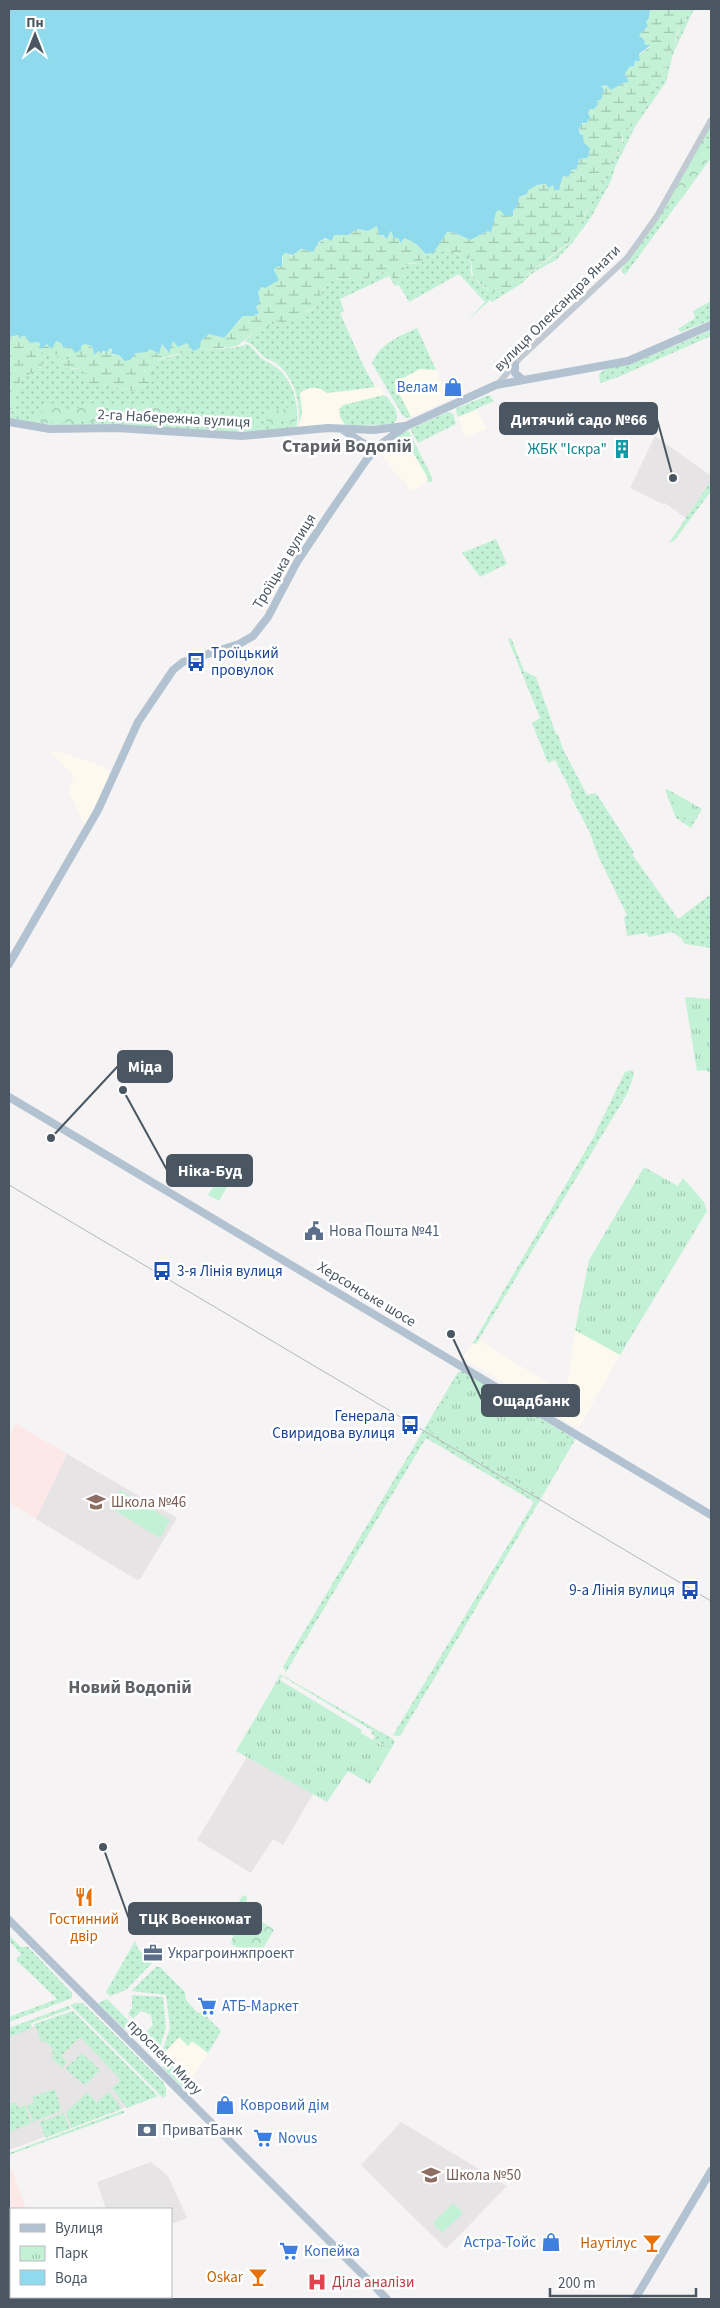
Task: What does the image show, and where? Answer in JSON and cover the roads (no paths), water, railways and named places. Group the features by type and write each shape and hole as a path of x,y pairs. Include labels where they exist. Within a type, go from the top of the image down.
{"main road":[{"name":"Троїцька вулиця","path":"9,964 98,810 138,722 173,670 183,662 239,644 253,636 268,617 302,554 374,450 406,426 496,385 628,361 711,325"},
{"path":"515,365 514,373 522,380"},
{"name":"2-га Набережна вулиця","path":"9,422 50,429 117,428 242,436 339,428 374,430 406,426"},
{"path":"339,428 358,438 374,450"},
{"name":"Херсонське шосе","path":"9,1097 711,1515"},
{"name":"проспект Миру","path":"9,1920 387,2299"},
{"path":"635,2299 711,2171"}],"street":[{"name":"вулиця Олександра Янати","path":"496,385 627,258 657,216 711,120"}],"water":[{"path":"9,9 650,9 649,18 646,22 648,26 639,35 644,40 645,45 651,45 639,54 640,61 635,61 634,66 629,67 625,74 629,82 623,83 611,90 606,85 601,86 605,91 602,93 602,99 597,101 598,105 594,109 590,109 588,113 591,119 588,119 587,123 582,123 579,129 580,134 583,135 584,143 590,148 588,158 579,159 577,169 571,170 569,177 563,176 559,190 554,190 553,185 548,188 546,184 537,185 528,190 527,194 519,197 518,205 513,211 513,216 505,216 500,210 496,212 491,233 488,231 470,240 455,233 447,232 434,252 425,254 410,240 404,238 401,243 398,238 394,238 391,231 387,239 383,235 379,235 377,226 368,231 358,229 348,235 334,235 332,241 325,238 319,242 313,252 301,249 292,255 285,253 282,256 282,266 276,267 274,270 279,280 265,288 262,287 258,292 260,302 256,307 259,313 253,316 243,316 224,338 209,334 201,341 200,348 193,351 187,343 178,347 173,341 169,353 162,344 159,354 150,349 147,352 136,353 130,360 124,361 119,355 111,354 112,350 110,348 107,352 103,351 101,354 99,351 94,355 92,346 85,344 81,346 81,350 75,353 70,346 68,349 65,346 64,349 61,343 56,341 52,349 47,344 41,349 39,342 30,343 25,336 22,336 20,339 18,335 9,337"}],"tram line":[{"path":"9,1185 711,1601"}],"place":[{"name":"Велам","path":"453,387"},
{"name":"ЖБК \"Іскра\"","path":"622,449"},
{"name":"Дитячий садо №66","path":"673,478"},
{"name":"Троїцький провулок","path":"196,662"},
{"name":"Ніка-Буд","path":"123,1090"},
{"name":"Міда","path":"51,1138"},
{"name":"Нова Пошта №41","path":"314,1231"},
{"name":"3-я Лінія вулиця","path":"162,1271"},
{"name":"Ощадбанк","path":"451,1334"},
{"name":"Генерала Свиридова вулиця","path":"410,1425"},
{"name":"Школа №46","path":"96,1502"},
{"name":"9-а Лінія вулиця","path":"690,1590"},
{"name":"ТЦК Военкомат","path":"103,1847"},
{"name":"Гостинний двір","path":"84,1897"},
{"name":"Украгроинжпроект","path":"153,1953"},
{"name":"АТБ-Маркет","path":"207,2006"},
{"name":"Ковровий дім","path":"225,2105"},
{"name":"ПриватБанк","path":"147,2130"},
{"name":"Novus","path":"263,2138"},
{"name":"Школа №50","path":"431,2175"},
{"name":"Астра-Тойс","path":"551,2242"},
{"name":"Наутілус","path":"652,2243"},
{"name":"Копейка","path":"289,2251"},
{"name":"Oskar","path":"258,2277"},
{"name":"Діла аналізи","path":"317,2282"}],"district":[{"name":"Старий Водопій","path":"347,446"},
{"name":"Новий Водопій","path":"130,1687"}]}
